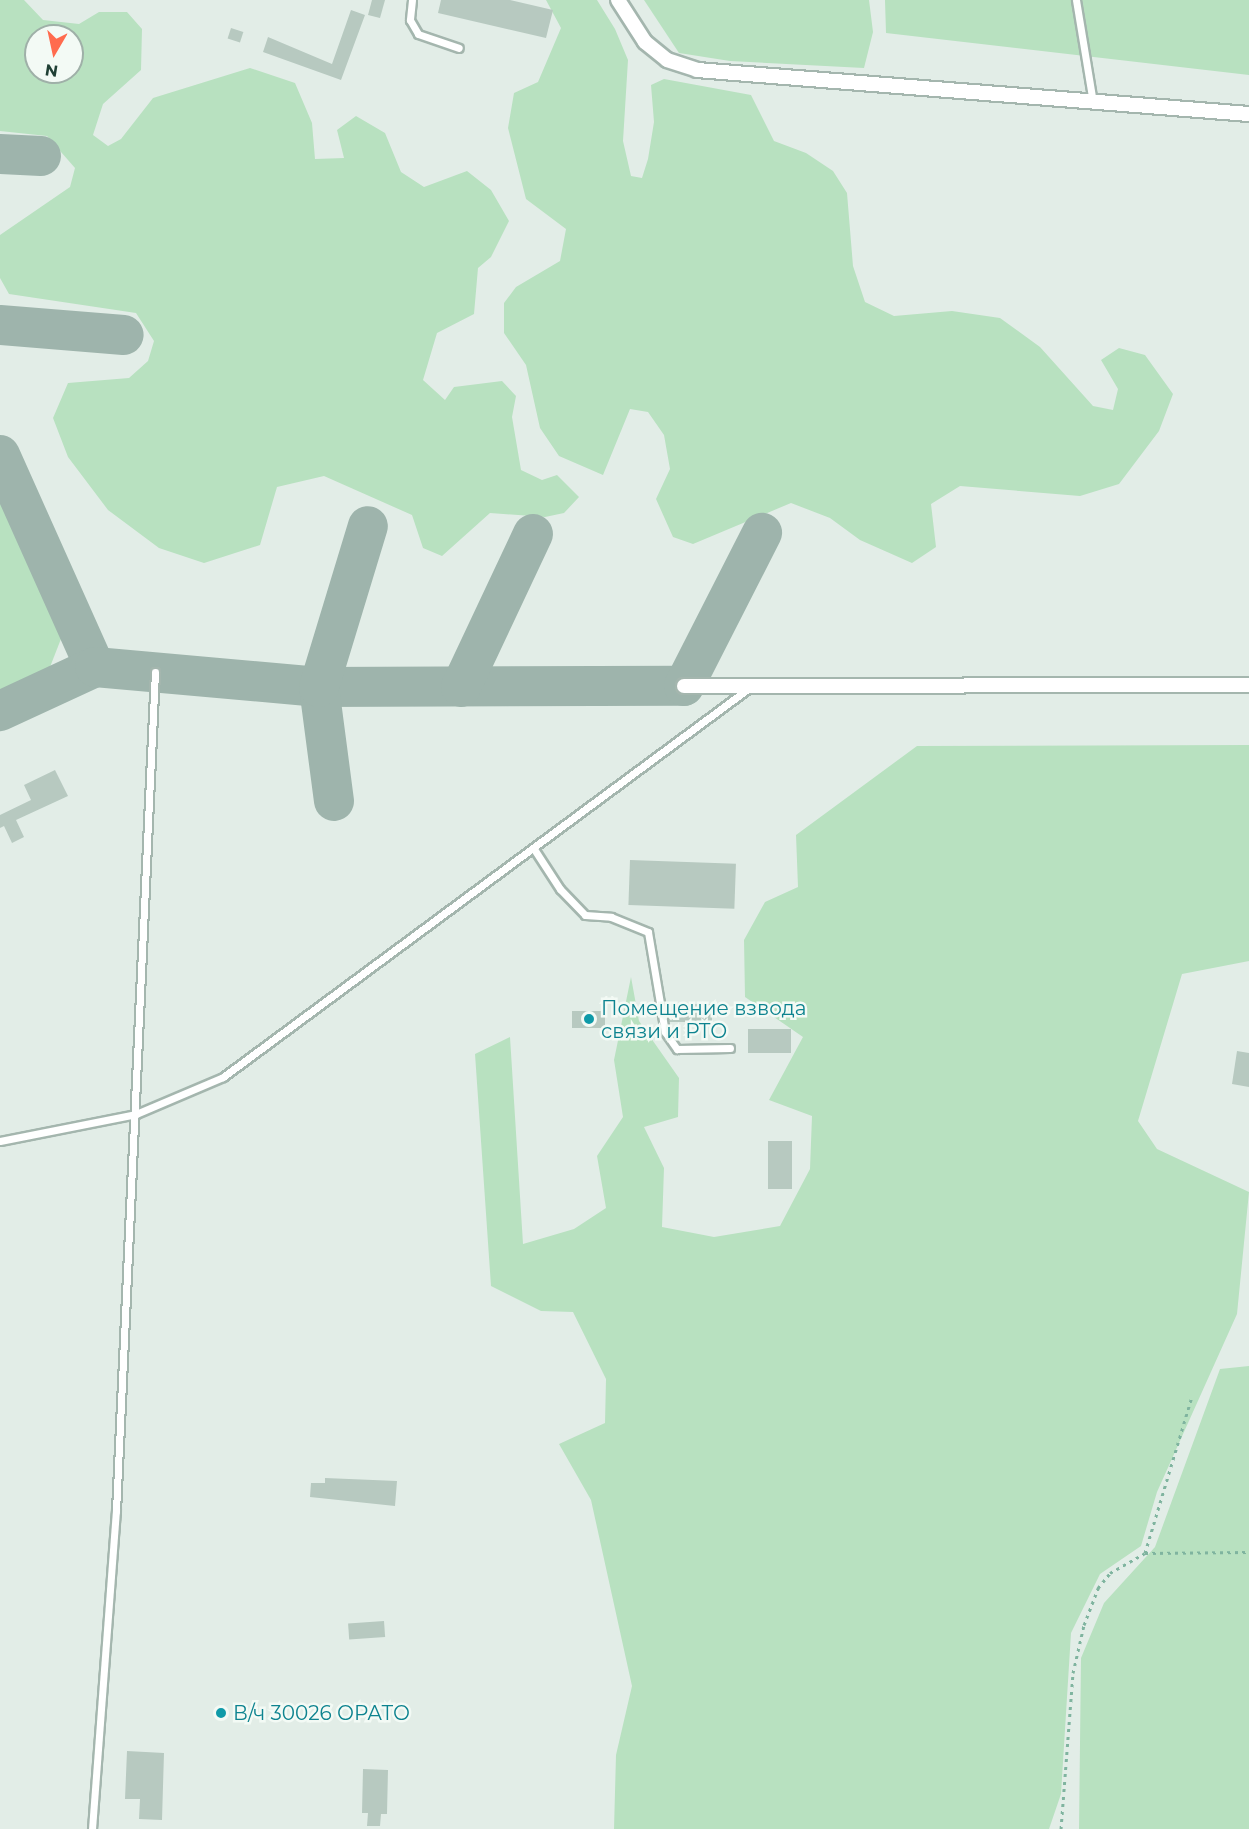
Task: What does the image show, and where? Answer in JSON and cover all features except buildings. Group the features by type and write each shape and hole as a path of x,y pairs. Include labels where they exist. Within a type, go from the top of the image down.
{"street":[{"path":"618,0 645,42 667,60 697,70 1093,105 1249,114"},
{"path":"684,686 1249,685"}],"lane":[{"path":"412,0 410,20 418,34 459,48"},
{"path":"1076,0 1093,105"},
{"path":"92,1829 116,1511 136,1114 154,672"},
{"path":"0,1141 136,1114 223,1077 279,1040 751,686"},
{"path":"534,849 560,889 585,915 611,917 648,932 665,1032 678,1049 730,1048"}],"path":[{"path":"1145,1553 1192,1396"},
{"path":"1062,1829 1073,1673 1084,1625 1104,1580 1145,1553 1249,1552"}],"green space":[{"path":"0,0 24,0 43,20 79,24 99,12 127,12 142,29 141,70 103,104 93,135 108,146 121,139 153,98 250,68 295,83 312,123 315,159 344,158 337,130 356,116 385,133 401,172 424,187 467,171 491,190 509,221 491,257 478,268 474,314 437,333 423,380 445,400 454,387 502,381 516,396 512,417 521,470 542,480 557,475 579,497 564,513 545,517 490,513 442,556 423,548 412,515 324,476 277,487 260,545 204,563 159,548 108,510 68,457 53,418 68,383 129,378 148,361 154,341 136,313 9,294 0,278 0,235 70,187 75,168 47,136 0,131"},
{"path":"546,0 597,0 615,29 628,60 623,141 631,176 642,178 648,159 654,122 651,85 664,79 751,95 774,141 806,153 833,171 847,193 853,266 865,302 894,316 952,311 1000,318 1040,347 1093,406 1113,410 1118,389 1101,360 1119,348 1145,355 1173,394 1159,431 1119,484 1080,496 960,486 931,504 936,547 912,563 860,540 830,518 791,503 693,544 673,537 656,499 670,469 664,435 648,412 630,409 603,475 559,456 540,428 526,365 504,333 504,303 516,287 560,261 566,229 526,199 508,128 514,93 538,82 561,28"},
{"path":"644,0 869,0 873,32 864,68 730,61 679,53"},
{"path":"885,0 1249,0 1249,75 886,33"},
{"path":"0,482 66,626 50,667 0,690"},
{"path":"1249,745 1249,961 1182,974 1138,1121 1157,1149 1249,1192 1237,1314 1157,1492 1141,1546 1100,1574 1071,1633 1061,1794 1049,1829 614,1829 616,1755 632,1686 591,1500 559,1444 605,1423 606,1379 573,1312 541,1311 491,1286 475,1054 510,1037 523,1244 574,1229 606,1208 597,1156 623,1117 614,1060 631,977 639,1021 679,1078 678,1117 644,1127 664,1168 662,1227 714,1237 780,1226 810,1169 812,1116 769,1100 803,1037 745,997 744,940 765,902 798,887 796,835 917,746"},
{"path":"1249,1366 1249,1829 1079,1829 1081,1658 1104,1603 1155,1547 1220,1369"}],"taxiway":[{"path":"0,154 41,156"},
{"path":"0,325 124,335"},
{"path":"0,455 95,667 0,711"},
{"path":"334,801 319,687 368,526"},
{"path":"95,667 319,687 684,686 762,533"},
{"path":"461,687 533,534"}],"place":[{"name":"Помещение взвода связи и РТО","path":"589,1019"},
{"name":"В/ч 30026 ОРАТО","path":"221,1713"}]}
